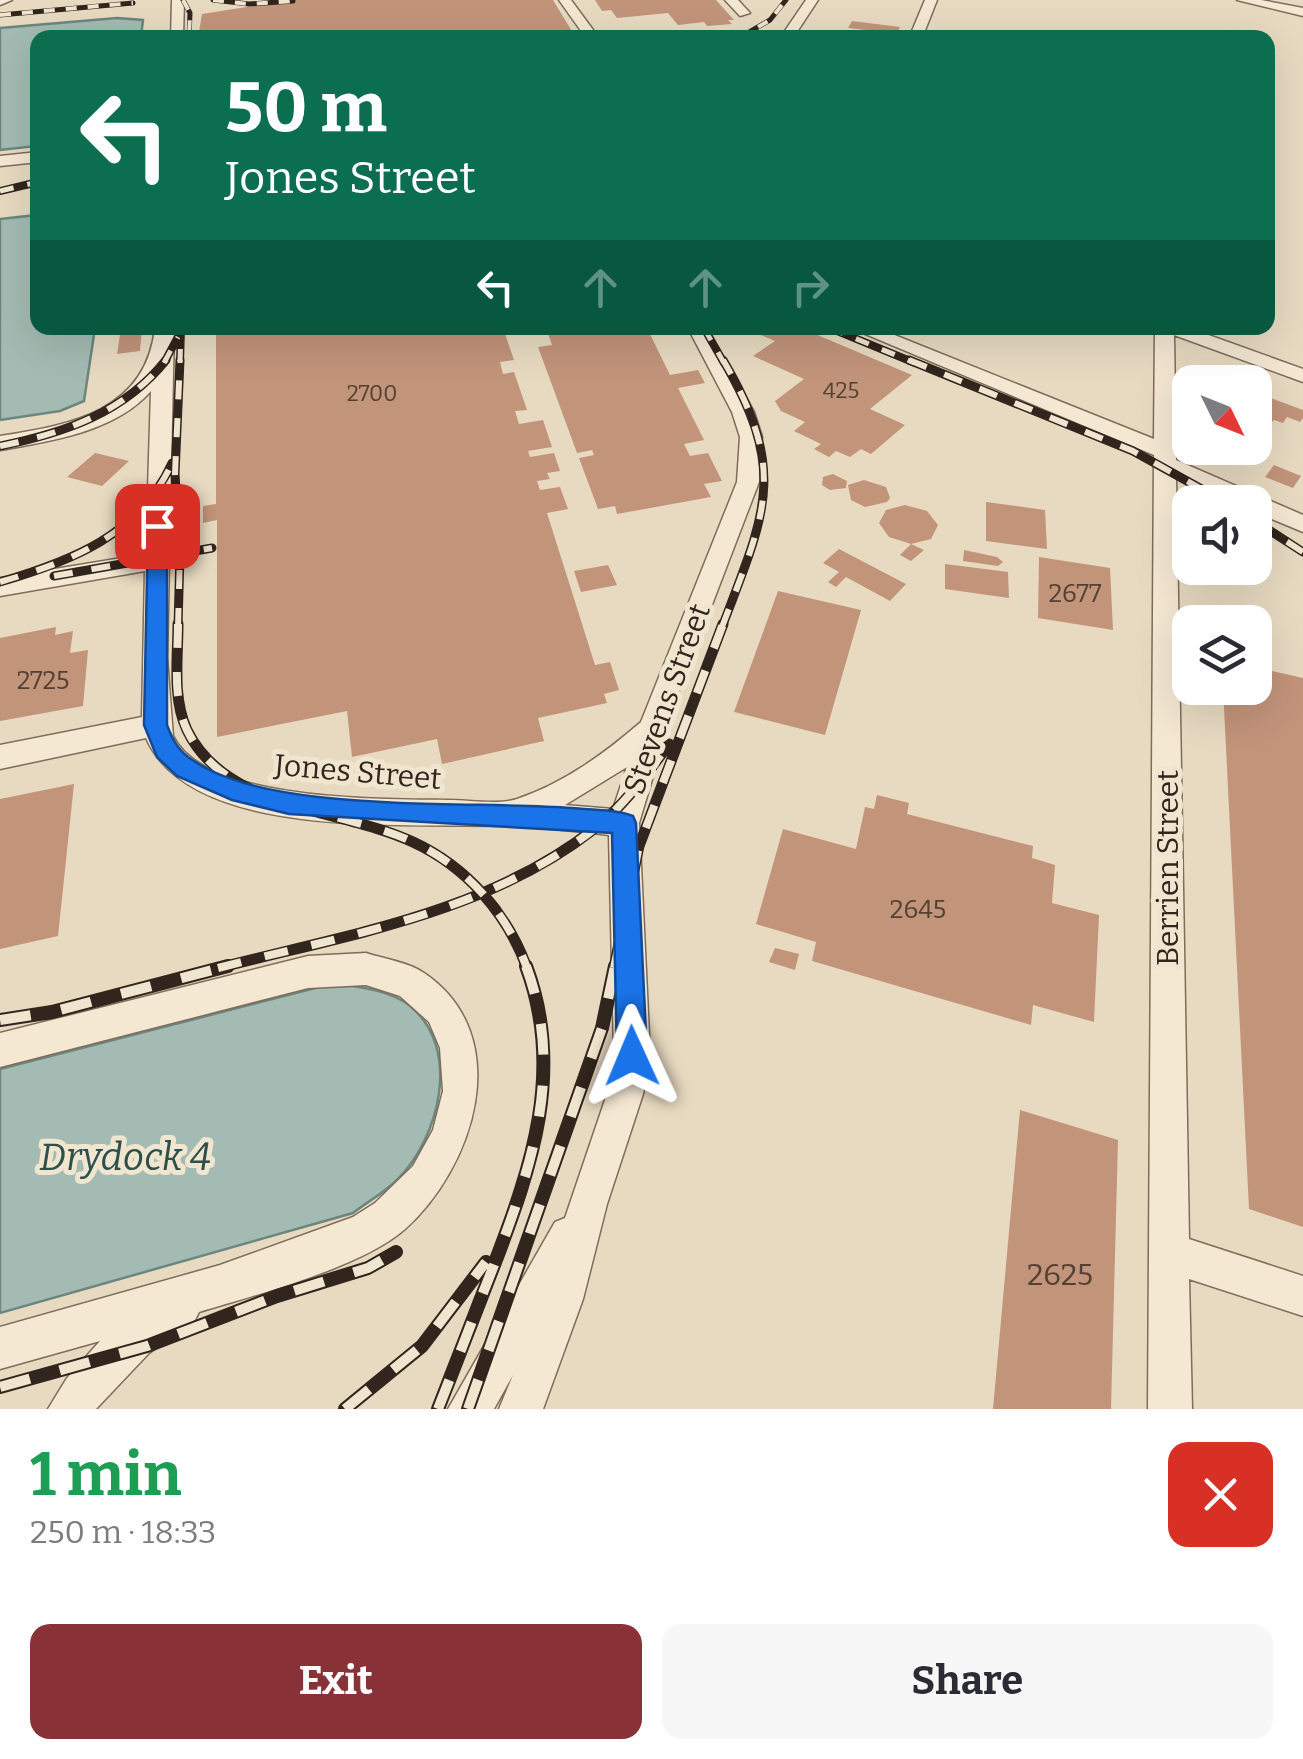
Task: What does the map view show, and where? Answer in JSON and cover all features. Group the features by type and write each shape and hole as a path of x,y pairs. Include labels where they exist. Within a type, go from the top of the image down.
{"street":[{"path":"177,30 178,0"},
{"path":"566,0 595,30"},
{"path":"582,0 597,30"},
{"path":"730,0 744,14"},
{"path":"791,30 812,0"},
{"path":"918,30 931,0"},
{"path":"1243,0 1303,12"},
{"path":"0,161 30,158"},
{"name":"Stevens Street","path":"521,1409 563,1300 588,1204 625,1094 632,1056 624,823 652,730 748,482 751,438 743,412 701,335"},
{"path":"877,335 1166,458 1219,485"},
{"name":"Berrien Street","path":"1164,335 1170,1409"},
{"path":"1192,335 1303,376"},
{"path":"0,443 72,427 123,404 154,374 163,337"},
{"path":"0,757 156,725 156,495 163,337"},
{"path":"1272,512 1301,526"},
{"path":"0,587 158,560"},
{"name":"Jones Street","path":"156,725 165,750 186,769 248,795 336,809 513,814 624,823"},
{"path":"513,814 579,788 652,730"},
{"path":"0,1050 353,965 386,971 430,997 455,1036 462,1080 454,1131 425,1180 401,1207 372,1229 198,1296 143,1330 104,1364 70,1409"},
{"name":"Stevens Street","path":"470,1409 588,1204"},
{"path":"1169,1252 1303,1296"},
{"path":"0,1348 232,1282"}],"water":[{"path":"117,18 143,20 142,30 30,30 30,147 0,150 0,28"},
{"path":"30,216 30,335 94,335 84,401 60,411 0,420 0,219"},
{"name":"Drydock 4","path":"335,983 401,1000 426,1023 436,1045 439,1093 433,1118 412,1162 397,1180 353,1213 0,1313 0,1069"}],"building":[{"path":"292,0 553,0 571,30 199,30 202,14"},
{"path":"595,0 716,0 734,20 728,20 732,24 707,26 704,22 678,25 668,13 617,18 611,10 602,11"},
{"path":"852,21 900,27 899,30 848,28"},
{"path":"120,335 141,335 140,351 117,354"},
{"path":"216,335 505,335 514,360 500,362 503,374 514,372 527,410 515,411 519,424 543,420 552,447 528,451 530,457 554,453 560,471 547,473 550,479 537,481 540,490 560,487 568,509 547,513 595,665 610,662 619,690 604,694 607,703 538,718 544,741 442,764 437,739 352,757 347,711 217,737 217,520 203,523 203,506 216,504"},
{"path":"548,335 650,335 670,375 698,370 705,383 678,388 704,440 684,444 690,456 708,453 722,481 704,484 711,497 617,514 615,506 598,509 579,458 594,455 592,450 577,453 538,347 552,345"},
{"path":"761,335 818,335 912,375 870,409 905,425 871,454 861,449 850,457 836,451 829,457 814,449 821,444 794,431 805,422 781,411 775,401 804,379 753,356 775,341"},
{"path":"1272,398 1303,410 1300,422 1287,417 1283,423 1272,422"},
{"path":"95,453 129,461 102,486 67,477"},
{"path":"1274,465 1301,476 1293,488 1265,477"},
{"path":"833,474 847,481 846,488 830,490 822,485 823,477"},
{"path":"864,480 886,487 890,498 887,502 865,507 851,500 848,485"},
{"path":"986,502 1045,510 1047,549 986,541"},
{"path":"905,505 927,511 938,525 931,539 911,544 889,537 879,523 886,510"},
{"path":"911,544 924,550 911,561 900,555"},
{"path":"839,549 906,584 890,601 846,577 836,587 828,582 839,572 823,563"},
{"path":"964,550 997,557 1003,562 998,566 963,561"},
{"path":"1039,557 1110,568 1113,630 1038,618"},
{"path":"945,564 1008,572 1009,598 945,589"},
{"path":"608,565 617,585 581,592 574,571"},
{"path":"778,591 861,610 825,735 734,712"},
{"path":"56,627 55,635 73,631 70,653 88,650 83,706 0,721 0,638"},
{"path":"1272,671 1303,678 1303,1227 1249,1209 1224,705 1272,705"},
{"path":"74,784 58,936 0,949 0,799"},
{"path":"877,795 909,803 907,814 1033,846 1032,858 1055,865 1052,903 1099,915 1094,1022 1033,1005 1031,1025 812,961 816,942 756,924 783,829 856,849 865,807 874,809"},
{"path":"775,948 799,954 795,970 769,962"},
{"path":"1020,1110 1118,1140 1111,1409 993,1409"}],"railway":[{"path":"183,0 190,13 189,30"},
{"path":"213,0 249,4 293,1"},
{"path":"753,30 770,20 786,0"},
{"path":"0,15 133,3"},
{"path":"0,191 30,184"},
{"path":"180,363 181,335"},
{"path":"708,335 724,363"},
{"path":"847,335 915,363"},
{"path":"165,361 178,337"},
{"path":"180,360 175,474 180,554"},
{"path":"722,627 750,553 763,493 757,433 723,360"},
{"path":"909,360 1133,451 1194,485"},
{"path":"0,446 47,435 91,418 131,394 165,361"},
{"path":"0,582 53,565 101,542 141,509 172,463"},
{"path":"1272,532 1303,552"},
{"path":"180,554 212,548"},
{"path":"54,576 180,554"},
{"path":"178,627 180,554"},
{"path":"178,624 179,705 187,730 205,757 229,777 257,792 413,842 451,864 482,893"},
{"path":"614,968 639,846 723,624"},
{"path":"482,893 552,858 594,829 634,790 669,744"},
{"path":"218,968 365,932 482,893"},
{"path":"482,893 508,929 527,968"},
{"path":"0,1020 52,1012 228,966"},
{"path":"438,1409 521,1191 539,1117 543,1043 526,966"},
{"path":"468,1409 602,1028 615,966"},
{"path":"0,1387 147,1346 277,1296 368,1268 396,1252"},
{"path":"345,1409 422,1346 486,1262"}],"route":[{"path":"157,526 156,725 165,750 186,769 248,795 336,809 513,814 624,823 632,1056"}]}
